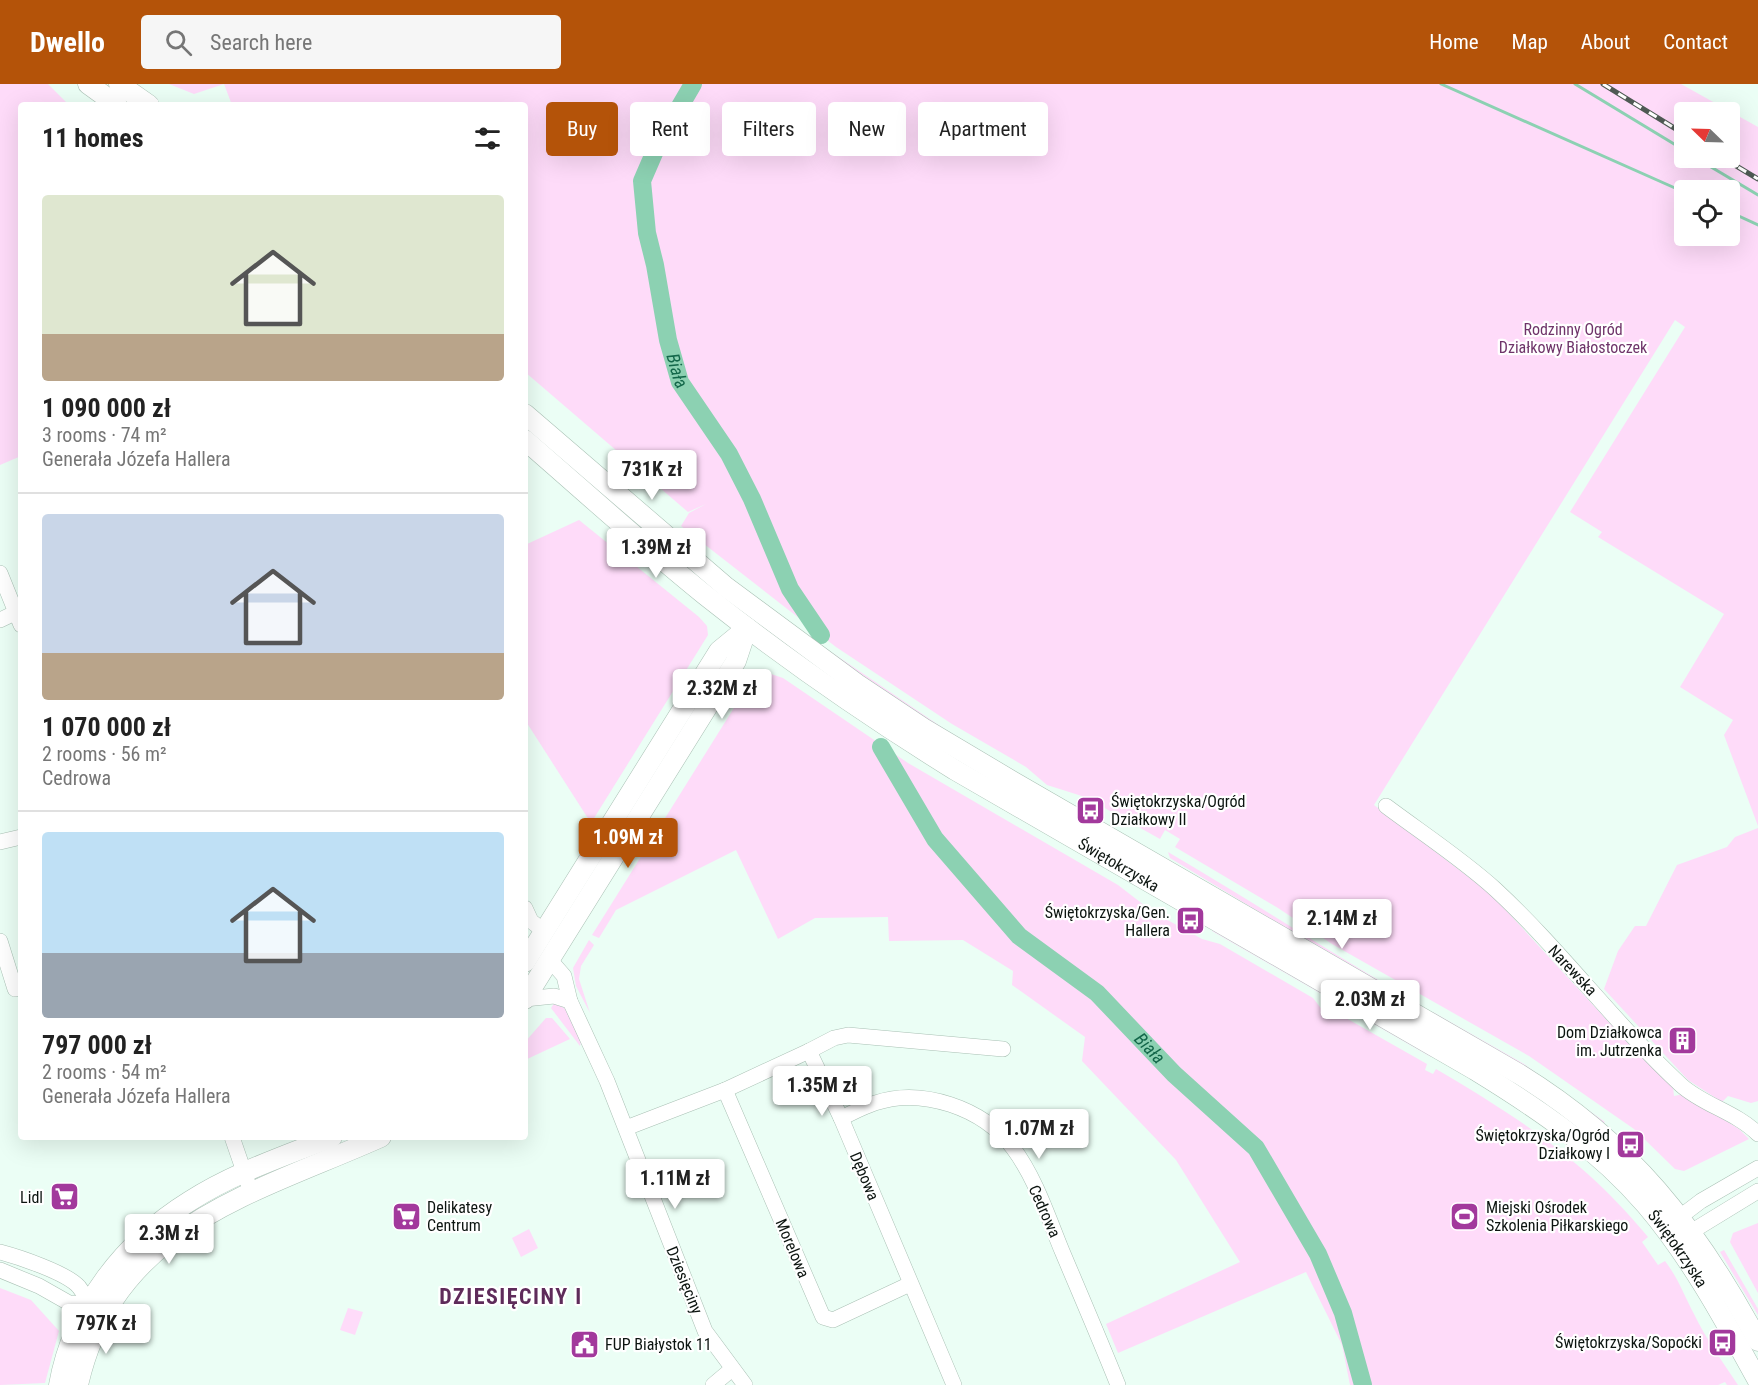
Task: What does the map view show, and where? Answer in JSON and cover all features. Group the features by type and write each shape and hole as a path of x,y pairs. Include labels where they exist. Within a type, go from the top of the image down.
{"main road":[{"path":"88,84 113,102"},
{"path":"119,84 145,102"},
{"name":"Świętokrzyska","path":"528,417 677,547 753,620"},
{"name":"Świętokrzyska","path":"528,443 651,550 753,620 882,724 960,761 1406,1020 1519,1074 1566,1106 1623,1153 1686,1223 1727,1284 1758,1341"},
{"path":"528,994 550,960 720,651 753,620"},
{"path":"528,957 646,787"},
{"name":"Świętokrzyska","path":"1406,1020 1554,1121 1620,1178 1670,1236 1712,1298 1758,1381"},
{"path":"59,1385 73,1334 96,1309 154,1227 191,1200 325,1140"},
{"path":"129,1265 207,1213 374,1140"},
{"path":"78,1385 89,1347 96,1309"}],"street":[{"path":"0,573 18,614"},
{"path":"0,620 18,616"},
{"name":"Narewska","path":"1386,806 1494,888 1593,991 1654,1060 1684,1088 1737,1118 1758,1134"},
{"path":"0,842 18,838"},
{"path":"528,914 531,921 544,931"},
{"path":"0,941 15,989"},
{"name":"Dziesięciny","path":"550,960 564,976 570,1001 626,1128 703,1325 745,1385"},
{"path":"528,999 554,996 570,1001"},
{"path":"626,1128 725,1090 834,1038 848,1035 1003,1049"},
{"name":"Dębowa","path":"809,1051 841,1118 954,1385"},
{"name":"Morelowa","path":"725,1090 823,1317 833,1320 910,1284"},
{"name":"Cedrowa","path":"841,1118 875,1103 898,1098 946,1103 966,1110 991,1126 1013,1148 1046,1212 1118,1385"},
{"path":"233,1140 247,1173 251,1192"},
{"path":"1686,1223 1701,1201 1758,1168"},
{"path":"1744,1176 1742,1182 1745,1189 1756,1192"},
{"path":"1670,1236 1686,1223 1756,1192"},
{"path":"0,1252 44,1267 78,1286 96,1309"},
{"path":"0,1270 39,1286 69,1303 96,1309"},
{"path":"713,1385 732,1369"}],"green space":[{"path":"0,84 48,84 66,102 18,102 18,457 0,465"},
{"path":"169,84 224,84 194,94"},
{"name":"Rodzinny Ogród Działkowy Białostoczek","path":"224,84 1681,84 1713,102 1674,102 1674,168 1740,168 1740,117 1758,127 1758,826 1724,735 1733,720 1680,687 1724,614 1598,537 1602,532 1570,512 1685,327 1675,320 1374,805 1491,894 1639,1055 1673,1087 1674,1096 1684,1094 1739,1129 1749,1139 1684,1171 1675,1169 1634,1129 1529,1056 1332,944 1278,908 1175,847 1180,839 1165,830 1160,839 1085,797 1047,785 1026,767 952,724 836,647 681,526 689,513 706,504 688,512 528,375 528,102 231,102"},
{"path":"579,520 699,617 707,626 708,635 591,823 528,725 528,544"},
{"path":"792,628 796,628 943,728 1015,771 1032,784 939,730"},
{"path":"768,673 783,678 908,763 1118,885 1153,912 1202,939 1220,944 1313,998 1323,1011 1330,1009 1427,1064 1425,1070 1433,1074 1436,1069 1495,1105 1550,1143 1600,1186 1648,1237 1642,1242 1658,1265 1665,1261 1670,1267 1714,1350 1738,1385 1727,1385 1725,1382 1718,1385 1350,1385 1342,1345 1306,1272 1118,1353 1106,1324 1240,1262 1176,1160 1082,1061 1085,1037 1012,985 1013,971 963,940 889,941 888,917 815,918 778,939 736,850 616,910 599,938 592,935 752,679"},
{"path":"1758,828 1758,1101 1751,1103 1728,1096 1722,1102 1688,1080 1604,989 1618,951 1635,926 1646,926 1677,865 1727,847 1735,837"},
{"path":"1168,852 1402,994 1396,995 1170,858"},
{"path":"1213,929 1430,1053 1431,1057 1212,931"},
{"path":"589,940 594,945 581,966 579,979 590,1013 576,986 573,968"},
{"path":"555,1002 567,1010 581,1042 580,1046 551,1008"},
{"path":"1433,1012 1524,1064 1605,1122 1602,1124 1434,1017"},
{"path":"546,1018 552,1018 570,1039 528,1059 528,1039"},
{"path":"1758,1223 1758,1293 1730,1242 1733,1233"},
{"path":"529,1229 538,1248 521,1257 512,1238"},
{"path":"1724,1250 1758,1309 1758,1315 1720,1252"},
{"path":"0,1288 31,1300 59,1331 45,1383 0,1385"},
{"path":"348,1308 363,1312 355,1335 340,1330"}],"waterway":[{"name":"Biała","path":"693,84 658,144 642,181 647,233 668,340 680,382 729,454 752,499 790,589 821,635"},
{"path":"1441,84 1674,188"},
{"path":"1575,84 1674,144"},
{"path":"1713,168 1758,195"},
{"path":"1740,217 1758,225"},
{"name":"Biała","path":"881,747 935,839 1019,936 1097,993 1174,1074 1256,1148 1318,1254 1343,1313 1363,1385"}],"railway":[{"path":"1603,84 1674,128"},
{"path":"1740,168 1758,179"}],"place":[{"name":"Świętokrzyska/Ogród Działkowy II","path":"1090,810"},
{"name":"Świętokrzyska/Gen. Hallera","path":"1191,921"},
{"name":"Dom Działkowca im. Jutrzenka","path":"1683,1041"},
{"name":"Świętokrzyska/Ogród Działkowy I","path":"1631,1144"},
{"name":"Lidl","path":"64,1197"},
{"name":"Delikatesy Centrum","path":"406,1216"},
{"name":"Miejski Ośrodek Szkolenia Piłkarskiego","path":"1465,1216"},
{"name":"Świętokrzyska/Sopoćki","path":"1723,1342"},
{"name":"FUP Białystok 11","path":"584,1344"}],"district":[{"name":"DZIESIĘCINY I","path":"511,1296"}]}
